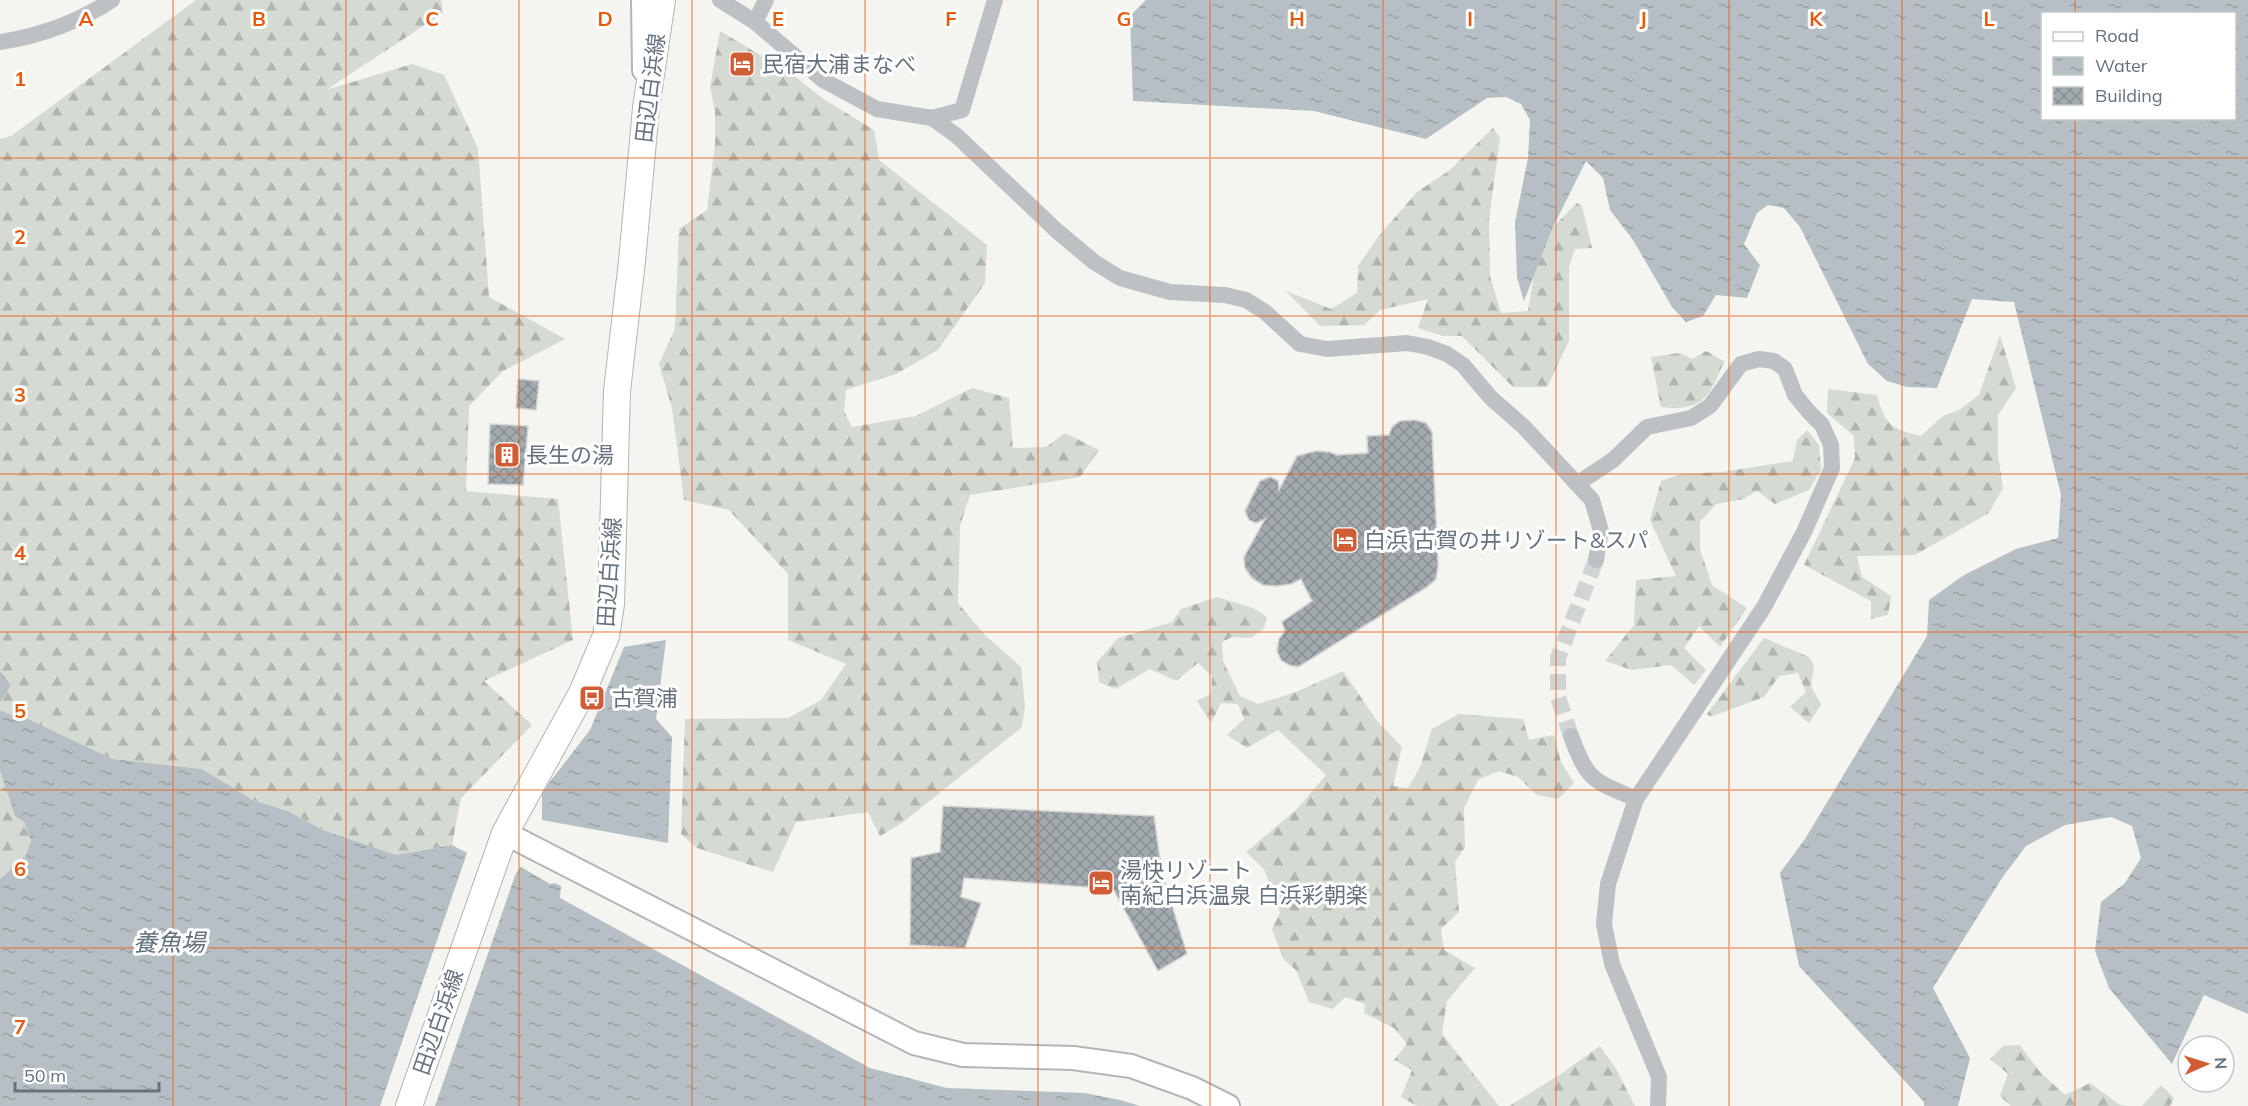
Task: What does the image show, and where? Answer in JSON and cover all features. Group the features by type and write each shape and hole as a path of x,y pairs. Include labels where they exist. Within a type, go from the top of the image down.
{"main road":[{"name":"田辺白浜線","path":"409,1106 505,833 582,693 606,636 611,604 617,391 646,108 662,0"}],"street":[{"path":"0,42 28,38 62,25 112,0"},
{"path":"643,0 646,108"},
{"path":"720,0 755,22 823,80 877,109 932,118 962,110 995,0"},
{"path":"755,22 766,0"},
{"path":"932,118 957,136 1057,231 1094,262 1120,278 1170,292 1225,295 1246,300 1265,312 1300,344 1327,349 1407,343 1447,354 1463,365 1491,398 1524,427 1592,500 1601,531 1596,560"},
{"path":"1577,484 1612,460 1647,427 1691,417 1710,406 1741,364 1760,359 1774,361 1785,369 1796,395 1822,425 1831,445 1832,468 1804,532 1764,607 1636,799 1608,884 1604,924 1612,964 1659,1077 1658,1106"},
{"path":"1570,736 1581,764 1594,780 1636,799"},
{"path":"505,833 914,1043 963,1055 1073,1058 1131,1066 1192,1088 1228,1106"}],"green space":[{"path":"196,0 441,0 443,13 326,90 412,64 444,75 478,148 489,297 565,339 503,371 469,406 466,491 558,499 573,640 484,681 532,725 461,798 452,845 396,855 323,830 288,811 253,800 202,769 113,759 24,717 0,710 0,704 11,685 0,671 0,139 11,136"},
{"path":"720,31 792,74 822,98 874,130 879,160 987,245 985,283 938,350 896,374 846,390 844,411 852,427 916,416 972,388 1009,398 1013,448 1046,447 1065,433 1099,450 1080,477 970,495 960,526 958,603 984,634 1021,667 1025,706 1022,727 902,823 880,836 868,812 796,822 773,872 697,848 681,834 685,719 788,718 821,700 846,664 788,640 788,574 729,510 684,500 672,408 659,364 675,329 679,229 707,210 715,144 715,111 710,87"},
{"path":"1493,128 1500,138 1489,219 1490,276 1501,313 1528,311 1534,275 1553,227 1577,203 1582,206 1592,248 1575,249 1569,267 1569,341 1547,387 1513,387 1462,336 1443,336 1418,328 1428,299 1380,310 1364,325 1320,326 1286,291 1331,309 1357,293 1358,266 1378,237 1417,192 1450,170"},
{"path":"2000,335 2016,388 1998,415 1998,455 2003,488 1989,513 1915,555 1857,556 1862,577 1891,596 1888,615 1871,619 1871,601 1804,565 1855,458 1854,436 1827,413 1828,389 1877,395 1883,413 1891,424 1903,431 1921,436 1943,416 1959,410 1979,395"},
{"path":"1706,351 1724,361 1709,393 1695,404 1686,407 1661,407 1651,357 1680,353 1692,359"},
{"path":"1807,430 1819,445 1821,470 1809,490 1775,504 1757,491 1744,499 1716,504 1700,522 1700,549 1712,585 1747,608 1720,647 1699,626 1684,648 1706,670 1694,685 1671,665 1632,670 1605,661 1634,625 1636,580 1676,576 1650,520 1661,481 1681,474 1722,472 1793,461 1797,440"},
{"path":"1217,597 1253,608 1267,617 1264,628 1251,638 1232,637 1222,642 1223,661 1240,696 1258,704 1296,692 1343,671 1377,721 1402,747 1393,786 1408,788 1420,767 1432,729 1459,714 1523,719 1529,740 1554,735 1561,762 1574,783 1558,799 1537,795 1518,777 1499,771 1478,780 1464,808 1465,847 1455,862 1459,912 1441,929 1444,950 1475,968 1447,1001 1442,1034 1499,1106 1417,1106 1401,1097 1412,1070 1394,1060 1407,1044 1394,1028 1364,1013 1365,1004 1345,997 1333,1009 1309,1002 1296,970 1284,960 1272,929 1280,913 1264,869 1246,852 1296,810 1326,775 1278,730 1247,748 1227,735 1244,719 1238,704 1221,703 1211,723 1197,701 1211,694 1212,676 1198,663 1176,681 1150,669 1115,689 1099,682 1097,662 1118,638 1172,622 1181,609"},
{"path":"1764,638 1809,657 1814,665 1811,686 1821,705 1809,723 1790,707 1806,692 1798,673 1779,676 1764,697 1710,717 1707,714"},
{"path":"0,771 15,816 24,822 31,842 25,857 0,879"},
{"path":"2020,1045 2039,1071 2065,1095 2090,1083 2120,1105 2129,1106 2011,1106 2000,1096 2008,1074 1990,1059 2003,1046"},
{"path":"1600,1046 1616,1069 1635,1106 1509,1106 1561,1074"},
{"path":"2161,1085 2174,1098 2170,1106 2142,1106"}],"water":[{"path":"1146,0 2248,0 2248,1014 2204,995 2186,1034 2176,1034 2176,1055 2172,1064 2109,988 2095,951 2101,902 2125,883 2141,858 2132,826 2111,817 2065,825 2026,846 2002,878 1933,988 1970,1058 1958,1106 1924,1106 1924,1102 1799,966 1780,873 1805,839 1927,636 1929,600 1964,575 2016,549 2058,538 2061,495 2014,302 1972,299 1937,388 1907,387 1887,381 1868,364 1800,227 1784,208 1768,205 1757,213 1744,244 1760,265 1747,298 1716,295 1703,316 1686,322 1672,307 1633,240 1610,210 1603,178 1586,161 1553,227 1524,301 1517,278 1515,222 1528,158 1530,120 1521,104 1506,97 1487,98 1426,139 1314,111 1133,101 1130,16"},
{"path":"666,640 656,719 672,737 668,843 542,820 542,792 590,730 624,647"},
{"path":"0,671 11,685 0,703"},
{"name":"養魚場","path":"0,710 24,717 113,759 202,769 253,800 288,811 323,830 396,855 452,845 467,853 380,1106 0,1106 0,879 25,857 31,841 24,822 15,816 0,771"},
{"path":"521,867 550,884 555,883 561,886 560,898 870,1068 947,1088 1085,1093 1140,1106 435,1106 516,873"}],"building":[{"path":"518,379 539,381 536,410 516,408"},
{"name":"白浜 古賀の井リゾート&スパ","path":"1414,420 1426,423 1432,432 1438,566 1436,579 1427,587 1298,667 1289,665 1281,660 1277,651 1279,639 1285,631 1282,622 1312,601 1301,579 1291,584 1263,585 1252,578 1245,568 1244,557 1265,519 1256,523 1249,520 1245,511 1260,481 1270,477 1278,481 1279,490 1297,456 1316,451 1337,455 1368,453 1367,436 1389,435 1392,427 1400,421"},
{"name":"白浜 古賀の井リゾート&スパ","path":"1414,420 1426,423 1432,432 1438,566 1436,579 1427,587 1298,667 1289,665 1281,660 1277,651 1279,639 1285,631 1282,622 1312,601 1301,579 1291,584 1263,585 1252,578 1245,568 1244,557 1265,519 1256,523 1249,520 1245,511 1260,481 1270,477 1278,481 1279,490 1297,456 1316,451 1337,455 1368,453 1367,436 1389,435 1392,427 1400,421"},
{"name":"長生の湯","path":"490,424 528,426 523,485 488,484"},
{"name":"湯快リゾート 南紀白浜温泉 白浜彩朝楽","path":"943,806 1154,816 1162,873 1187,954 1158,971 1113,889 964,878 961,897 981,903 965,948 910,945 911,858 940,852"}],"tunnel":[{"path":"1571,736 1558,697 1558,658 1596,560"}],"place":[{"name":"民宿大浦まなべ","path":"742,64"},
{"name":"長生の湯","path":"507,455"},
{"name":"白浜 古賀の井リゾート&スパ","path":"1345,540"},
{"name":"古賀浦","path":"592,698"},
{"name":"湯快リゾート 南紀白浜温泉 白浜彩朝楽","path":"1101,883"}]}
